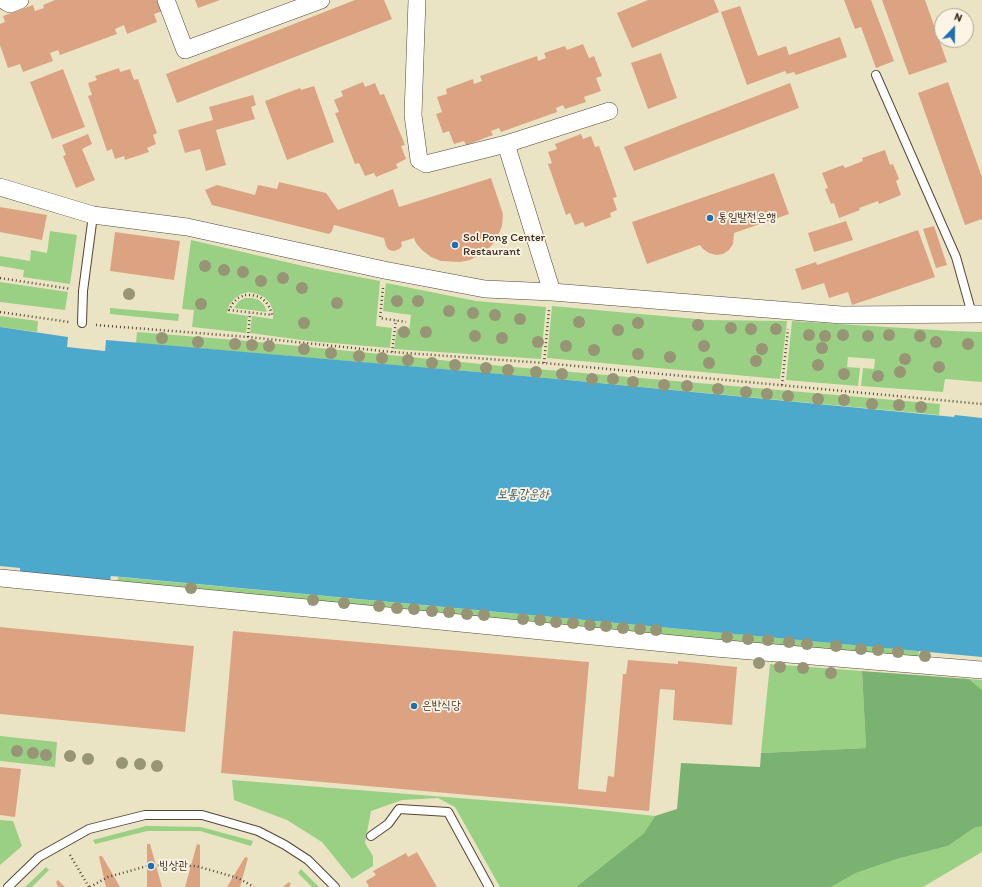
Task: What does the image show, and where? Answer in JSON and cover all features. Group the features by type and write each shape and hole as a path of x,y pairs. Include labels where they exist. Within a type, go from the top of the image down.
{"street":[{"path":"3,0 10,4 20,0"},
{"path":"166,0 185,50 321,0"},
{"path":"417,0 413,116 419,160 426,164 506,144 609,111"},
{"path":"506,144 552,292"},
{"path":"0,187 93,215 187,227 384,270 485,289 552,292 842,315 977,314"},
{"path":"0,578 715,648 982,670"}],"lane":[{"path":"876,75 956,257 977,314"},
{"path":"82,323 83,291 93,215"},
{"path":"371,836 388,824 399,809 448,812 488,887"},
{"path":"8,887 39,857 89,829 144,815 202,815 258,831 285,845 308,860 335,887"}],"path":[{"path":"384,270 380,318 406,322"},
{"path":"0,278 83,291"},
{"path":"245,295 252,295 260,297 266,302 272,315 264,314 250,313 229,310 238,298 245,295"},
{"path":"0,312 82,323 248,337 392,352 544,363 982,404"},
{"path":"248,337 250,313"},
{"path":"392,352 396,320"},
{"path":"782,385 789,328"},
{"path":"70,854 89,887 108,877 151,865 196,866 238,878 254,887"}],"green space":[{"path":"50,231 77,235 70,284 23,277 24,270 0,266 0,256 30,261 31,250 47,253"},
{"path":"191,240 312,268 380,281 376,326 392,328 390,348 309,341 250,333 252,316 273,319 273,311 270,303 264,297 249,292 241,294 234,299 229,305 227,313 248,316 246,333 192,327 194,310 182,309"},
{"path":"0,282 68,292 65,310 0,302"},
{"path":"386,283 476,301 546,307 541,359 394,349 397,329 409,331 411,315 383,311"},
{"path":"245,298 259,300 264,305 267,312 234,308 239,301"},
{"path":"552,306 707,320 787,321 780,379 547,358"},
{"path":"110,308 179,314 178,321 110,314"},
{"path":"0,316 38,321 37,332 0,327"},
{"path":"792,321 982,332 982,382 945,379 943,392 861,386 863,368 874,369 875,359 848,357 847,367 860,368 858,386 786,380"},
{"path":"137,332 248,341 491,365 940,404 939,415 536,377 136,343"},
{"path":"118,577 919,651 918,659 117,585"},
{"path":"770,664 862,671 866,748 761,753"},
{"path":"862,671 969,679 982,690 982,826 974,828 948,846 897,859 856,873 831,887 576,887 644,833 655,816 677,809 681,763 760,767 761,753 866,748"},
{"path":"969,679 982,680 982,690"},
{"path":"0,736 57,742 55,767 0,761"},
{"path":"232,780 571,807 655,816 644,833 576,887 500,887 455,807 438,798 402,800 371,811 365,843 373,856 373,866 352,879 322,842 287,820 234,800"},
{"path":"0,820 13,821 22,846 0,865"},
{"path":"146,826 201,827 253,841 251,846 200,831 147,831 95,844 93,840"},
{"path":"982,826 982,852 923,887 831,887 856,873 897,859 948,846 974,828"},
{"path":"46,867 49,870 32,887 25,887"},
{"path":"301,869 319,887 312,887 298,873"}],"water":[{"name":"보통강운하","path":"0,327 68,337 67,347 105,351 106,340 536,377 954,417 955,415 982,418 982,657 111,576 110,580 20,572 20,568 0,566"}],"building":[{"path":"55,0 161,0 165,10 154,14 157,22 127,34 124,25 115,29 117,34 60,55 58,50 50,53 53,61 23,72 20,64 8,68 0,45 0,24 5,22 3,16 33,5 35,11 44,8 43,5"},
{"path":"195,0 220,0 198,8"},
{"path":"355,0 384,0 392,19 177,103 166,74"},
{"path":"648,0 714,0 719,12 632,48 617,13"},
{"path":"844,0 871,0 894,61 876,68 861,27 855,29"},
{"path":"882,0 925,0 934,25 934,48 942,48 947,62 909,75"},
{"path":"740,6 758,56 786,46 789,55 840,37 847,57 796,75 794,72 787,74 785,71 747,85 721,12"},
{"path":"583,44 589,58 594,56 602,76 596,78 601,91 584,97 586,102 565,109 563,105 556,108 557,112 501,132 499,128 491,131 493,135 466,145 464,141 454,144 449,131 443,133 436,114 442,112 437,97 447,94 446,89 473,79 474,84 482,81 480,76 537,56 538,61 546,58 544,53 565,46 567,50"},
{"path":"661,53 677,98 648,109 631,63"},
{"path":"119,68 120,72 130,69 134,80 138,79 157,133 153,135 156,144 147,148 149,152 125,160 124,156 115,159 112,149 107,151 88,96 92,95 88,83 97,80 95,76"},
{"path":"63,69 85,127 52,139 30,82"},
{"path":"363,82 365,87 375,83 380,95 384,94 405,145 401,146 406,159 396,164 398,168 376,177 374,173 365,176 359,163 355,164 335,113 339,112 334,100 343,96 341,91"},
{"path":"948,82 982,177 982,219 965,225 918,93"},
{"path":"790,83 799,108 634,171 624,147"},
{"path":"314,86 334,142 287,160 265,101 300,88 301,90"},
{"path":"253,95 256,105 251,107 255,119 216,130 226,165 206,171 200,149 185,153 178,130 213,120 209,107"},
{"path":"88,134 92,144 82,149 95,180 76,188 63,156 66,155 62,145"},
{"path":"581,134 583,139 591,136 595,147 599,146 617,197 613,198 617,210 610,213 611,217 585,227 583,222 575,225 570,213 566,215 548,164 552,163 548,152 557,149 555,144"},
{"path":"885,150 890,165 893,164 899,179 896,181 901,195 879,204 878,201 859,208 860,210 839,218 834,203 831,204 825,189 828,188 822,173 843,165 845,168 863,161 862,158"},
{"name":"통일발전은행","path":"774,173 789,214 734,233 733,244 729,250 723,254 716,255 709,253 700,245 647,264 632,222"},
{"path":"491,178 503,214 502,226 498,236 486,251 470,260 460,262 441,261 431,257 422,250 414,238 401,242 402,246 394,251 389,250 386,246 384,238 334,225 329,234 212,205 205,190 217,185 255,195 258,185 277,189 279,182 326,193 338,210 393,189 399,207"},
{"path":"0,207 47,215 42,240 0,232"},
{"path":"846,221 853,240 814,252 808,233"},
{"path":"934,226 947,265 936,268 923,229"},
{"path":"918,230 935,277 852,305 848,292 829,298 824,283 802,290 795,269 816,262 817,265"},
{"path":"115,232 180,241 174,280 110,271"},
{"path":"0,627 194,646 185,732 0,714"},
{"path":"233,631 589,662 578,789 606,792 608,776 614,777 623,674 626,674 628,660 678,664 678,661 737,667 732,725 673,720 675,690 660,689 649,811 221,773"},
{"path":"0,767 21,769 15,817 0,815"},
{"path":"147,844 150,844 162,887 147,887"},
{"path":"197,844 200,845 200,887 185,887"},
{"path":"417,852 437,887 369,887 366,881 376,875 373,871 406,853 408,857"},
{"path":"100,856 102,856 120,887 106,887"},
{"path":"245,857 248,858 240,887 227,887"},
{"path":"58,880 65,887 58,887 56,882"},
{"path":"289,882 291,884 289,887 283,887"}],"place":[{"name":"통일발전은행","path":"710,218"},
{"name":"Sol Pong Center Restaurant","path":"455,245"},
{"name":"은반식당","path":"414,706"},
{"name":"빙상관","path":"151,866"}]}
